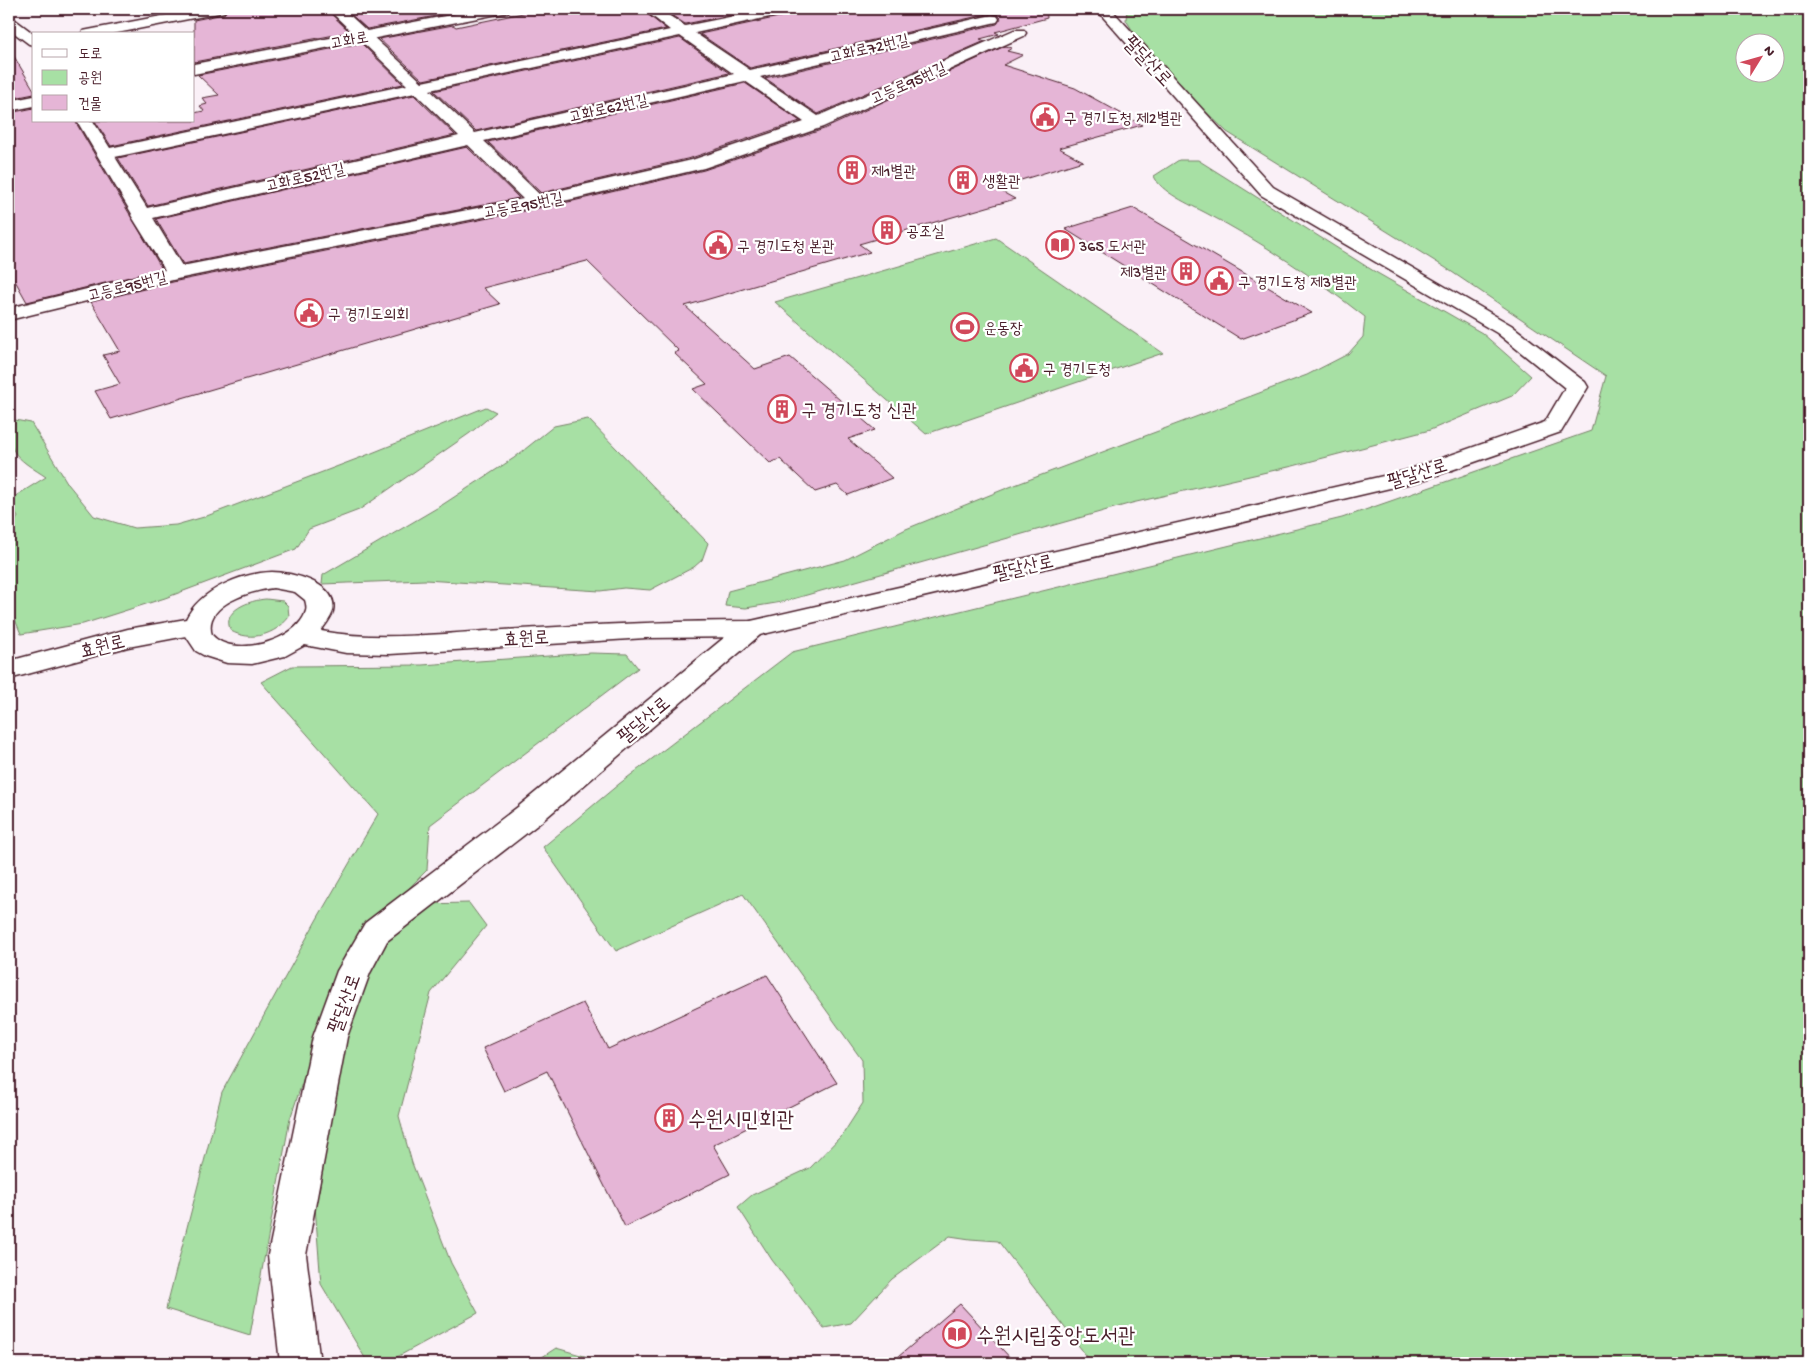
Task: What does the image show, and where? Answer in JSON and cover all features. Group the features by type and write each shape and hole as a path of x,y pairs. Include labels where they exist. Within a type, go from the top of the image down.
{"street":[{"path":"96,32 176,12 219,9"},
{"path":"335,9 419,87 536,201"},
{"name":"고화로","path":"195,69 503,9"},
{"path":"650,9 817,123"},
{"path":"105,154 788,9"},
{"path":"972,9 992,19"},
{"name":"팔달산로","path":"300,1363 287,1255 330,1037 354,971 376,932 530,814 751,629 1412,476 1553,427 1577,386 1504,329 1267,191 1103,9"},
{"name":"고등로95번길","path":"9,314 177,273 573,194 698,164 817,123 1019,33 992,19"},
{"name":"고화로72번길","path":"746,75 992,19"},
{"path":"9,22 32,39"},
{"name":"고화로62번길","path":"471,138 746,75"},
{"path":"9,106 32,101"},
{"path":"86,122 140,215 177,273"},
{"name":"고화로52번길","path":"140,215 471,138"},
{"path":"273,580 306,586 316,594 320,605 318,618 309,630 301,636 275,650 254,655 234,656 216,652 203,644 197,634 197,626 205,610 217,598 234,589 253,583 273,580"},
{"name":"효원로","path":"9,670 128,638 197,626"},
{"name":"효원로","path":"301,636 346,644 390,645 646,630 751,629"}],"green space":[{"path":"1127,9 1809,9 1809,1363 1092,1363 998,1241 950,1236 892,1279 851,1323 824,1328 772,1260 738,1207 752,1195 810,1168 843,1134 863,1103 862,1060 743,894 616,951 543,847 619,784 792,652 1342,518 1591,431 1606,376 1446,268 1227,132 1148,56 1126,20"},
{"path":"1179,160 1198,160 1372,270 1482,333 1531,376 1512,396 1430,430 1293,466 1132,503 782,602 746,608 725,606 728,591 845,560 906,529 1007,488 1307,375 1348,354 1363,337 1365,317 1327,288 1268,248 1169,193 1157,182 1154,176"},
{"name":"운동장","path":"996,238 1163,353 926,434 775,302"},
{"path":"486,407 496,412 470,433 359,510 309,529 296,549 165,598 83,624 21,634 9,605 9,532 18,517 9,504 9,500 46,477 23,461 12,448 10,440 15,420 31,423 68,484 94,516 134,528 176,525 204,517 362,457"},
{"path":"588,419 708,543 702,560 694,567 650,590 624,588 600,591 425,580 322,584 323,575 442,505 514,458 554,426"},
{"path":"266,599 283,601 288,606 289,617 277,628 262,635 247,636 231,631 229,624 233,612 245,604"},
{"path":"591,653 627,654 638,668 430,825 427,870 346,952 290,1119 250,1335 166,1309 222,1092 317,919 378,814 261,682 292,666 422,665"},
{"path":"469,903 486,926 431,993 399,1116 412,1163 451,1263 478,1313 386,1363 368,1363 321,1284 314,1193 349,1023 383,933 421,904"},
{"path":"556,1348 609,1363 533,1363"}],"building":[{"path":"228,9 326,9 350,32 195,62 194,20 224,14"},
{"path":"345,9 433,9 441,15 367,29"},
{"path":"542,9 641,9 666,29 423,80 379,39 453,25 456,27"},
{"path":"662,9 761,9 685,24"},
{"path":"797,9 1046,9 1047,18 995,32 999,34 980,39 985,41 818,114 765,78 997,24 1001,18 997,14 992,13 750,68 700,34 793,14"},
{"path":"680,38 729,73 476,131 434,91"},
{"path":"361,43 403,84 111,146 96,122 195,122 195,113 204,111 200,106 207,104 202,98 219,95 198,75"},
{"path":"1005,46 1012,48 1007,51 1023,55 1003,65 1075,88 1142,125 1059,148 1083,161 995,188 1015,199 859,244 870,252 685,306 755,369 790,357 875,430 848,439 892,478 848,495 837,485 815,492 780,459 770,463 693,389 707,384 674,353 679,351 587,261 483,288 500,304 111,419 95,391 120,384 103,355 120,351 91,302 177,281 573,201 704,170 824,129"},
{"path":"9,48 32,87 32,94 9,99"},
{"path":"745,83 800,121 691,158 541,193 488,142"},
{"path":"414,95 455,135 148,206 118,158"},
{"path":"32,108 32,122 76,122 162,269 27,302 9,270 9,113"},
{"path":"467,147 519,198 183,264 156,219"},
{"name":"제3별관","path":"1133,208 1312,313 1241,339 1065,229"},
{"name":"수원시민회관","path":"767,975 837,1083 713,1145 730,1174 625,1227 547,1071 504,1091 483,1048 583,1003 608,1049"},
{"name":"수원시립중앙도서관","path":"960,1304 1015,1363 891,1363"}],"place":[{"name":"구 경기도청 제2별관","path":"1045,117"},
{"name":"제1별관","path":"852,170"},
{"name":"생활관","path":"963,180"},
{"name":"공조실","path":"887,230"},
{"name":"구 경기도청 본관","path":"718,245"},
{"name":"365 도서관","path":"1060,245"},
{"name":"제3별관","path":"1186,271"},
{"name":"구 경기도청 제3별관","path":"1219,281"},
{"name":"구 경기도의회","path":"309,313"},
{"name":"운동장","path":"965,327"},
{"name":"구 경기도청","path":"1024,368"},
{"name":"구 경기도청 신관","path":"782,409"},
{"name":"수원시민회관","path":"669,1118"},
{"name":"수원시립중앙도서관","path":"957,1334"}]}
